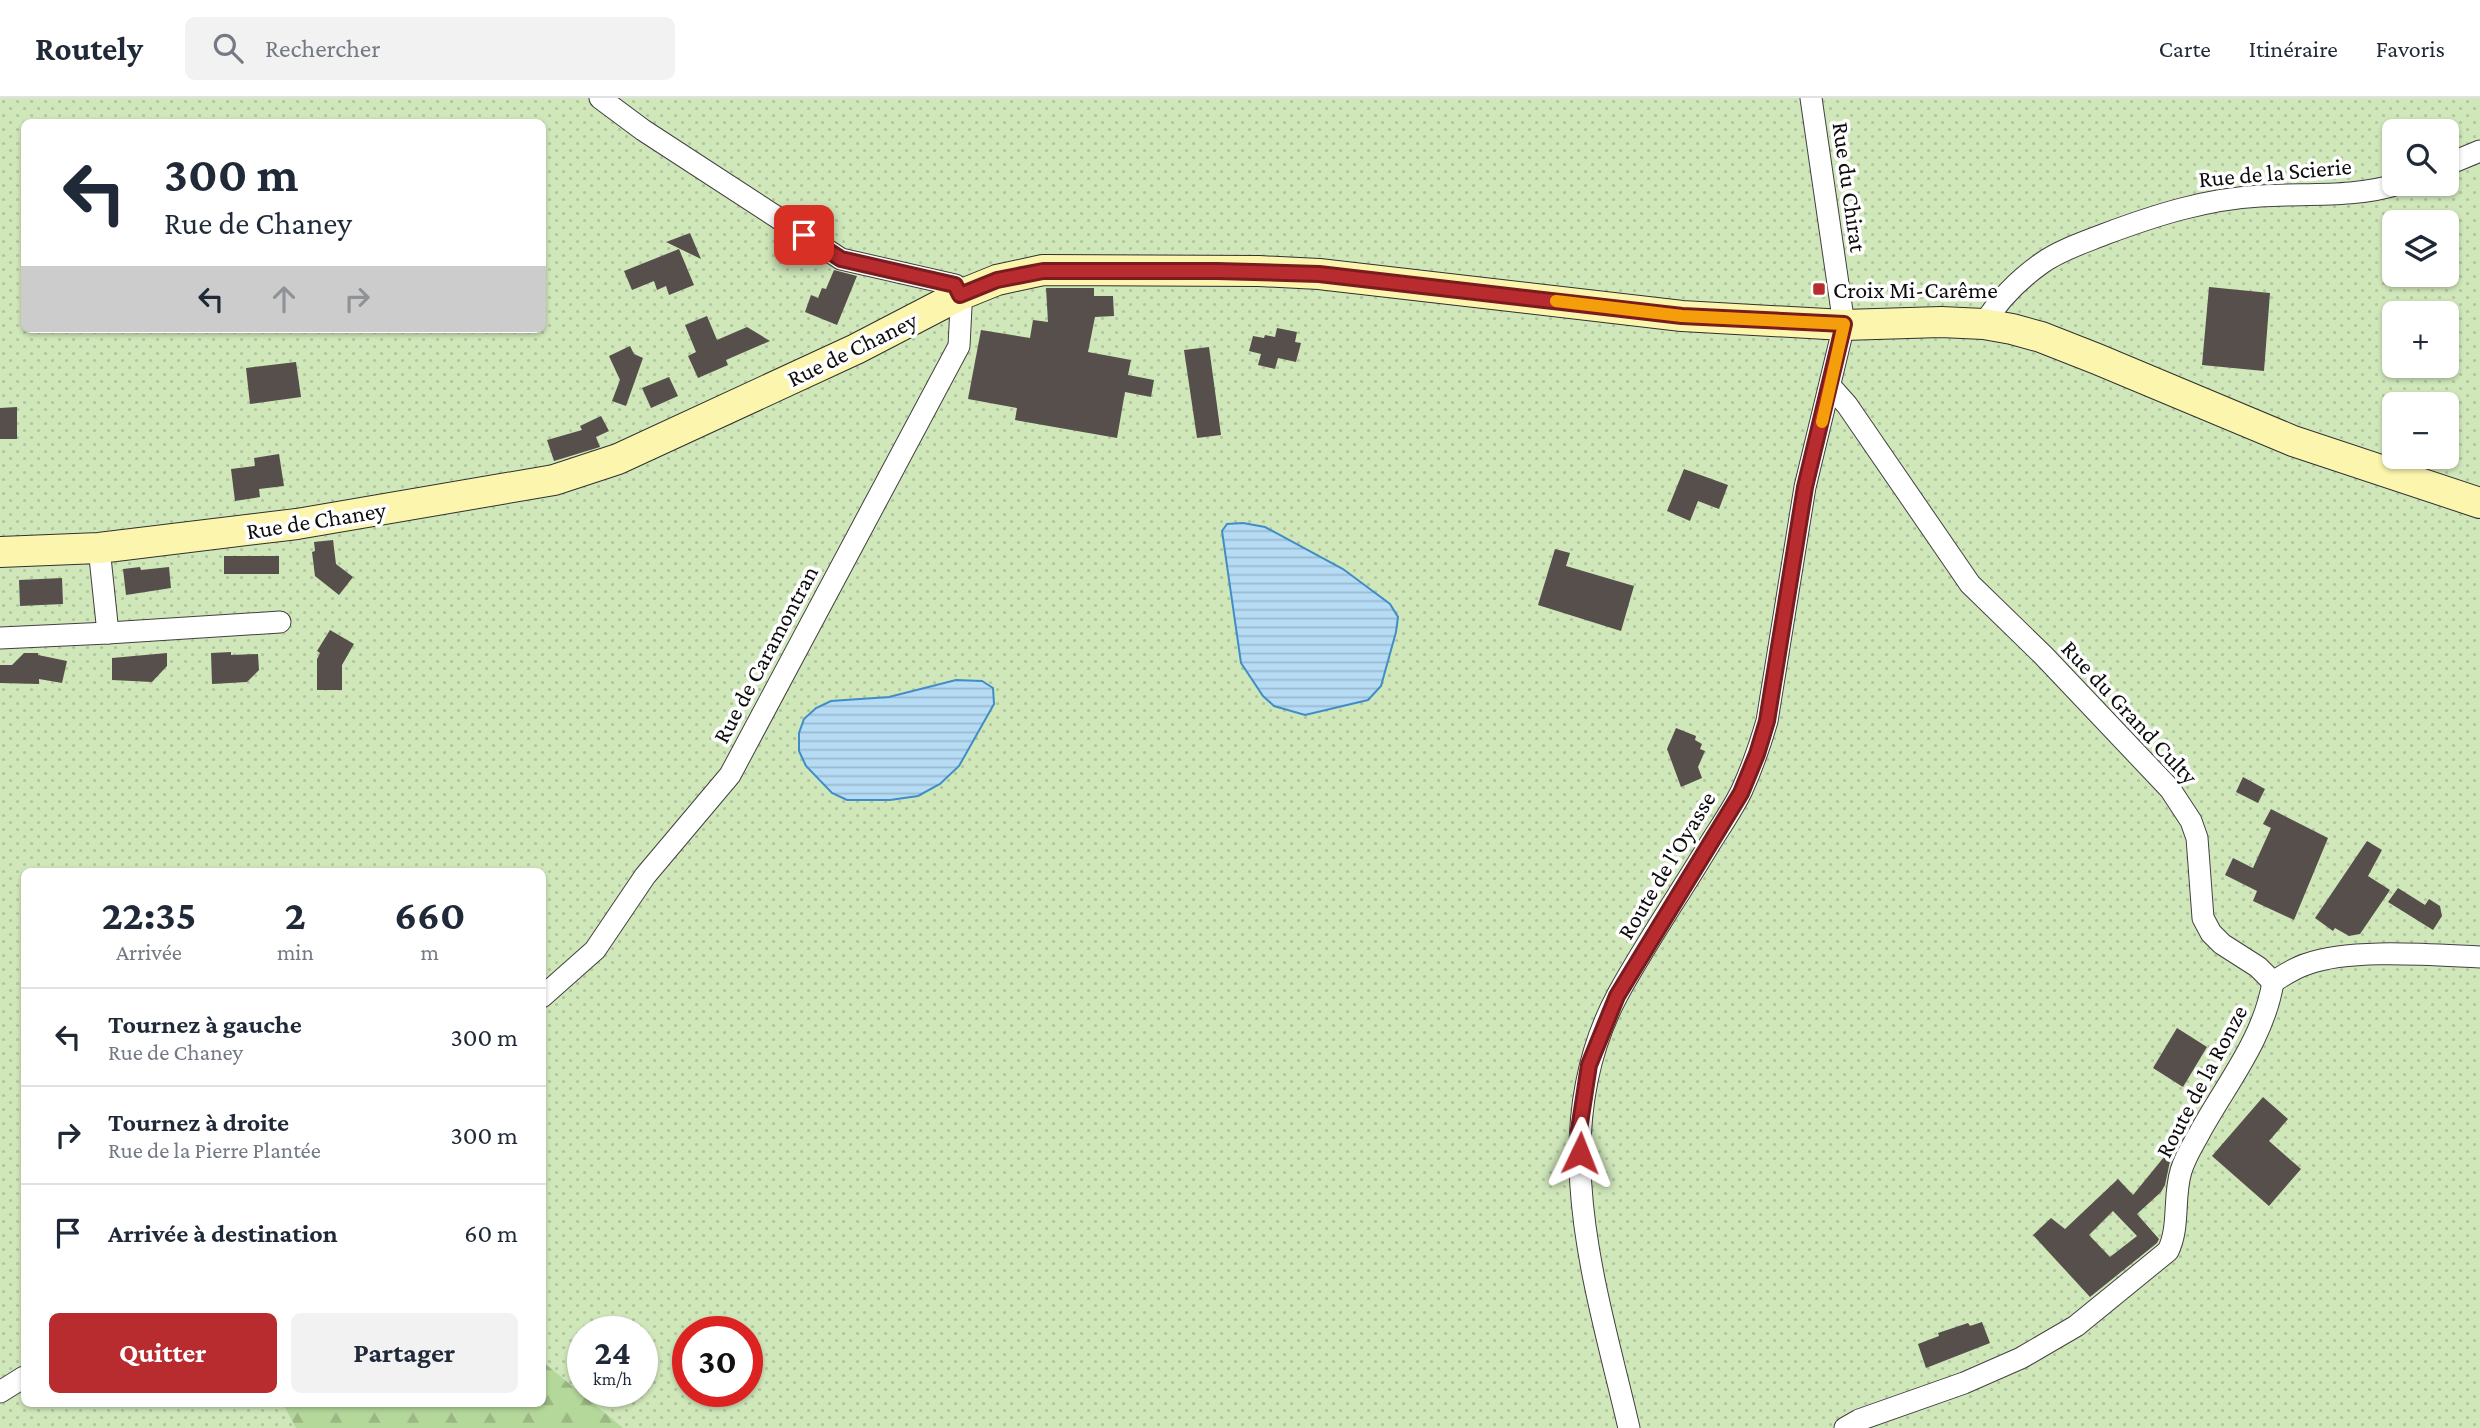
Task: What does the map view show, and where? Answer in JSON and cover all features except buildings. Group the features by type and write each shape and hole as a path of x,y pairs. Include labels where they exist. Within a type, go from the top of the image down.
{"street":[{"path":"600,98 643,130 841,259 955,285 960,295"},
{"name":"Rue du Chirat","path":"1811,98 1844,324"},
{"path":"2459,160 2480,151"},
{"name":"Rue de la Scierie","path":"1984,324 1998,302 2044,261 2088,240 2138,222 2188,206 2222,199 2360,191 2382,187"},
{"name":"Rue de Chaney","path":"0,552 99,548 297,524 529,485 581,473 618,459 856,349 960,295 997,280 1043,271 1259,271 1319,274 1682,316 1844,324 1984,324 2041,337 2293,441 2480,503"},
{"name":"Rue de Caramontran","path":"546,993 595,950 645,876 730,775 959,346 960,295"},
{"name":"Route de l'Oyasse","path":"1629,1428 1588,1254 1581,1199 1579,1130 1589,1065 1617,996 1741,793 1757,754 1767,721 1805,487 1844,324"},
{"name":"Rue du Grand Culty","path":"1830,387 1847,405 1970,584 2170,789 2191,821 2197,838 2203,918 2211,933 2222,944 2258,967 2273,982"},
{"path":"99,548 108,633"},
{"path":"0,638 280,622"},
{"path":"2273,982 2291,970 2309,963 2336,958 2426,955 2480,957"},
{"name":"Route de la Ronze","path":"1845,1428 1859,1420 1993,1371 2050,1343 2076,1326 2168,1251 2174,1239 2175,1202 2181,1171 2219,1097 2256,1039 2270,1003 2273,982"},
{"path":"0,1392 21,1379"}],"green space":[{"path":"0,98 2480,98 2480,1428 0,1428"},
{"path":"546,1364 567,1382 567,1407 598,1407 623,1428 296,1428 285,1407 546,1407"}],"water":[{"path":"1243,523 1265,527 1343,569 1390,604 1398,617 1396,632 1381,686 1368,700 1305,715 1274,706 1263,696 1241,663 1222,531 1227,524"},
{"path":"956,680 982,681 993,688 994,704 959,766 940,784 918,796 890,800 847,800 832,793 806,766 799,751 799,733 804,719 816,708 831,701 889,697"}],"slow traffic":[{"path":"1556,301 1682,316 1844,324 1822,422"}],"place":[{"name":"Croix Mi-Carême","path":"1819,289"}],"route":[{"path":"804,235 841,259 955,285 960,295 997,280 1043,271 1259,271 1319,274 1682,316 1844,324 1805,487 1767,721 1757,754 1741,793 1617,996 1589,1065 1579,1130 1580,1153"}]}
